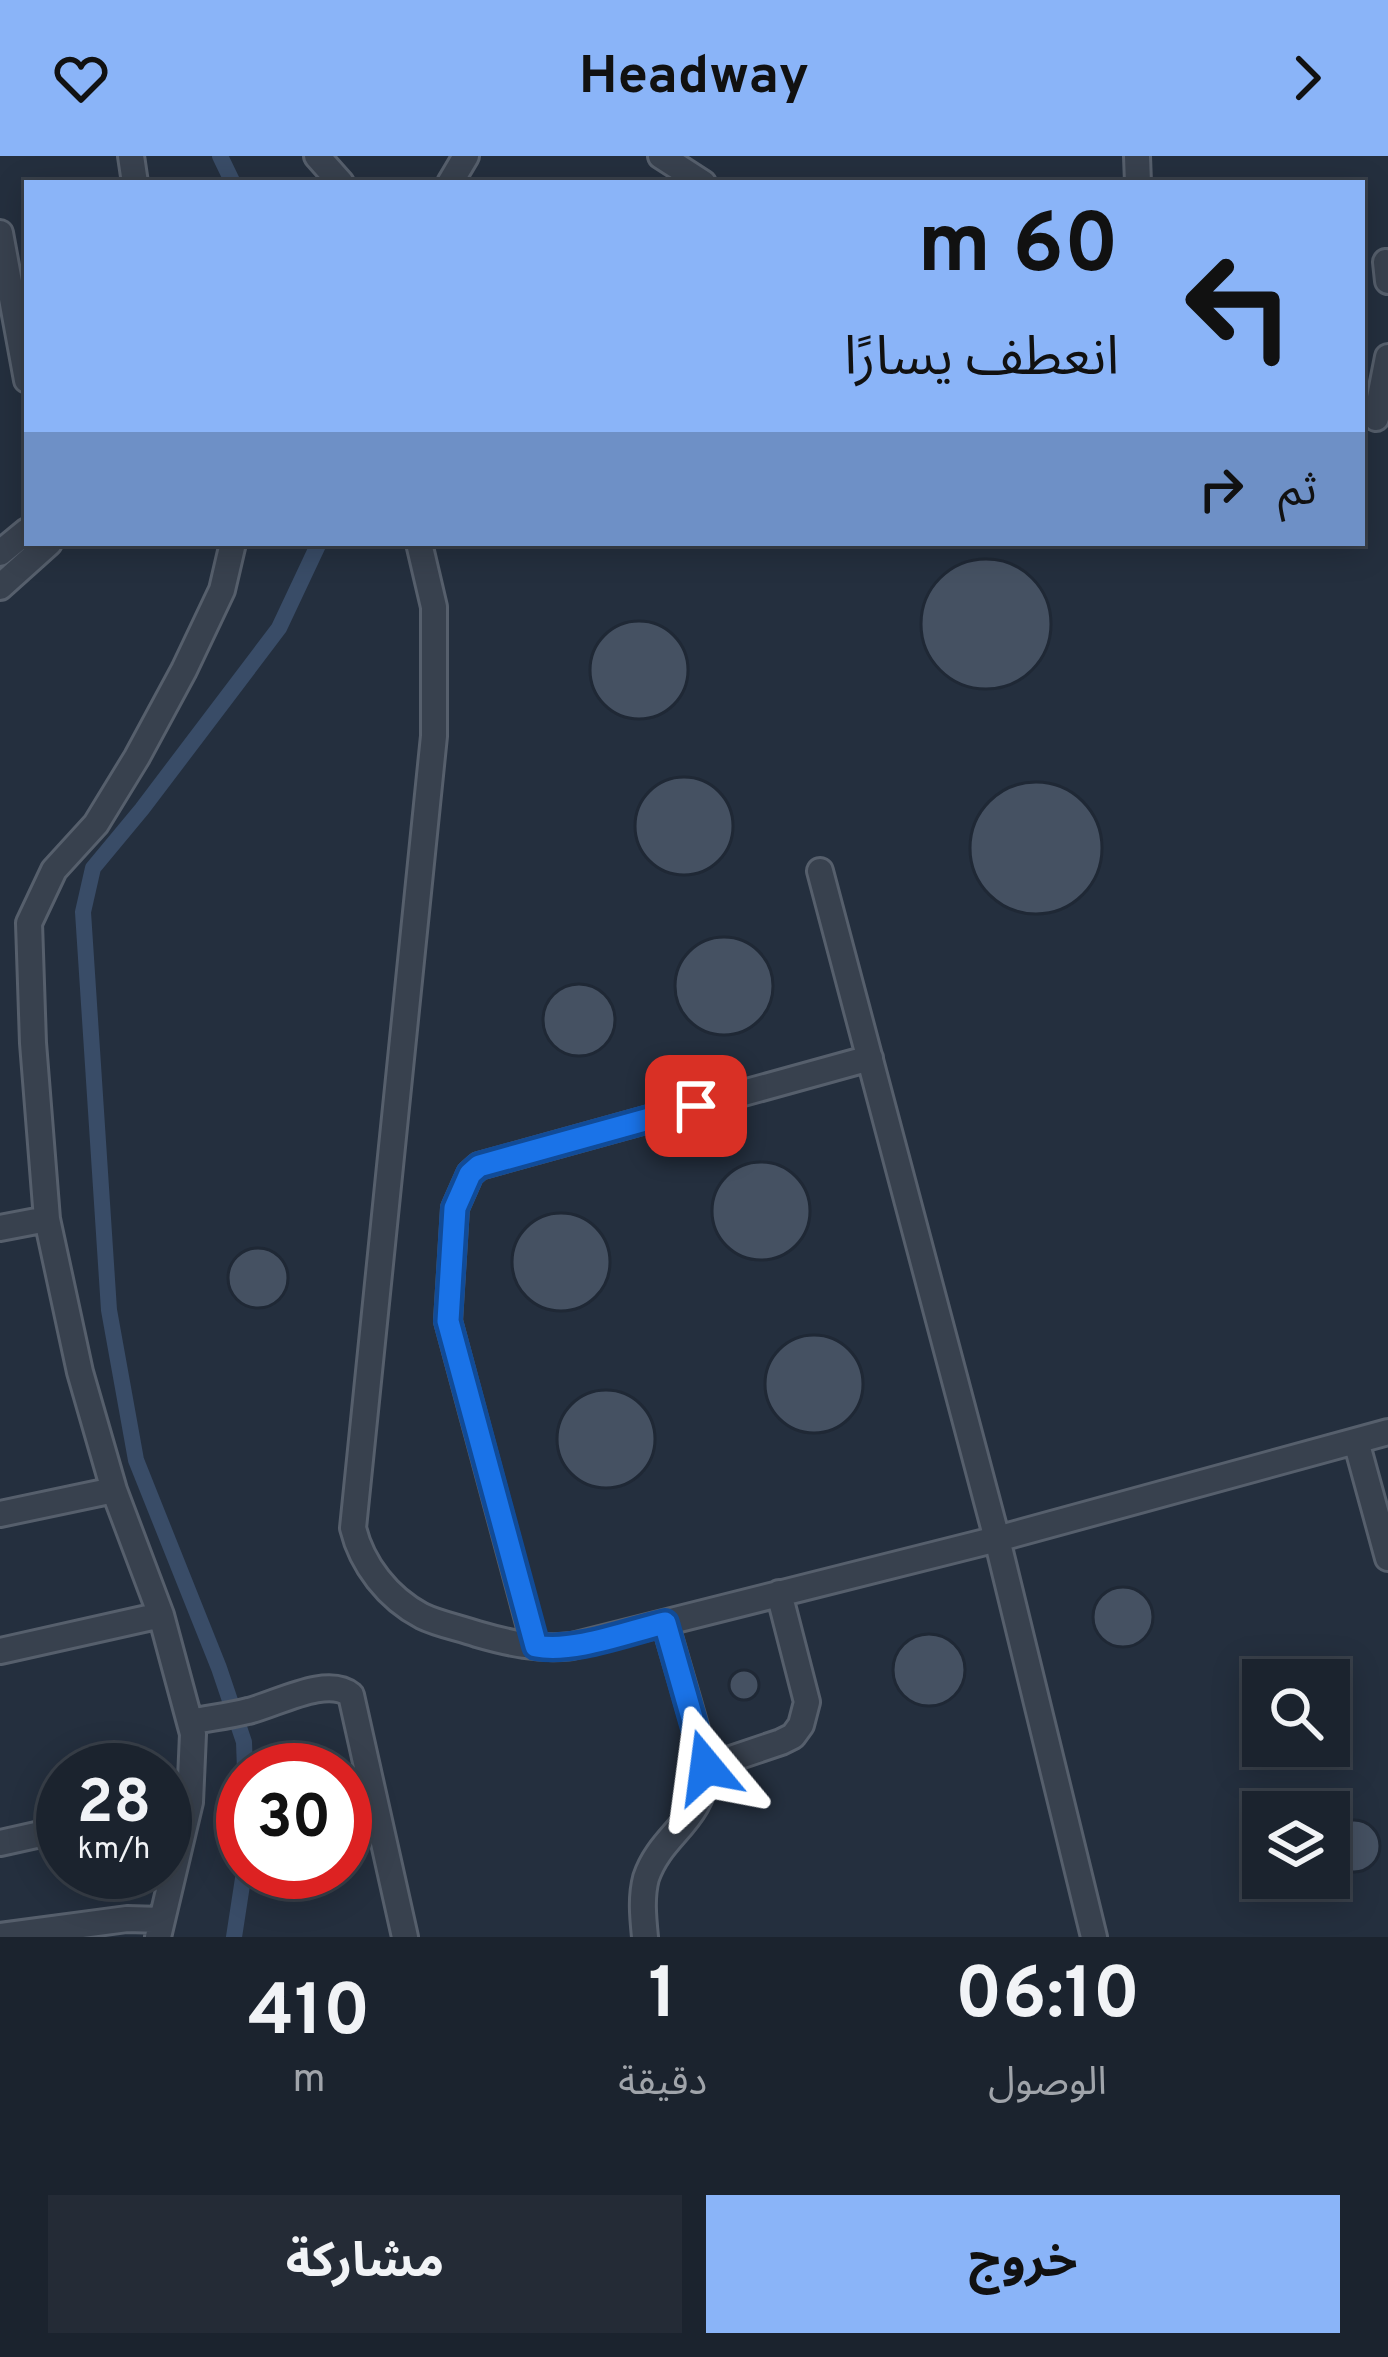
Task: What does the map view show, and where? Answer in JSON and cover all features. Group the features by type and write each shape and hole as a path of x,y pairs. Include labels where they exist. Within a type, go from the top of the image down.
{"street":[{"path":"317,156 338,180"},
{"path":"661,156 698,180"},
{"path":"10,244 24,356"},
{"path":"1376,417 1388,358"},
{"path":"0,553 24,533"},
{"path":"2,579 46,546"},
{"path":"191,1743 194,1722 161,1615 114,1490 80,1372 47,1219 28,923 54,870 96,824 137,757 222,590 232,546"},
{"path":"420,546 434,607 434,736 353,1528 358,1549 387,1590 422,1616 491,1638 550,1649 572,1646 1388,1432"},
{"path":"820,871 997,1538 1094,1937"},
{"path":"536,1646 448,1321 455,1208 470,1174 479,1166 869,1058"},
{"path":"0,1228 47,1219"},
{"path":"1357,1441 1388,1558"},
{"path":"0,1514 114,1490"},
{"path":"706,1767 781,1742 801,1725 807,1702 779,1593"},
{"path":"0,1651 161,1615"},
{"path":"645,1937 647,1874 691,1817 706,1784 706,1767 665,1623"},
{"path":"194,1722 328,1687 343,1688 351,1695 405,1937"},
{"path":"0,1843 36,1835"},
{"path":"0,1936 127,1919 160,1929 164,1899"}],"building":[{"path":"986,559 1011,564 1032,578 1046,599 1051,624 1046,649 1032,670 1011,684 986,689 961,684 940,670 926,649 921,624 926,599 940,578 961,564"},
{"path":"639,621 658,624 674,635 685,651 685,689 674,705 658,716 639,719 620,716 604,705 593,689 590,670 593,651 604,635 620,624"},
{"path":"684,777 703,780 719,791 730,807 730,845 719,861 703,872 684,875 665,872 649,861 638,845 635,826 638,807 649,791 665,780"},
{"path":"1036,782 1061,787 1083,801 1097,823 1102,848 1097,873 1083,895 1061,909 1036,914 1011,909 989,895 975,873 970,848 975,823 989,801 1011,787"},
{"path":"724,937 743,940 759,951 770,967 770,1005 759,1021 743,1032 724,1035 705,1032 689,1021 678,1005 675,986 678,967 689,951 705,940"},
{"path":"579,984 604,995 615,1020 604,1045 579,1056 554,1045 543,1020 554,995"},
{"path":"761,1162 780,1165 796,1176 807,1192 807,1230 796,1246 780,1257 761,1260 742,1257 726,1246 715,1230 712,1211 715,1192 726,1176 742,1165"},
{"path":"551,1213 571,1213 596,1227 607,1243 607,1281 596,1297 571,1311 551,1311 520,1289 512,1272 512,1252 534,1221"},
{"path":"258,1248 280,1256 288,1278 280,1300 258,1308 236,1300 228,1278 236,1256"},
{"path":"804,1335 824,1335 849,1349 860,1365 860,1403 849,1419 824,1433 804,1433 773,1411 765,1394 765,1374 787,1343"},
{"path":"596,1390 616,1390 641,1404 652,1420 652,1458 641,1474 616,1488 596,1488 565,1466 557,1449 557,1429 579,1398"},
{"path":"1123,1587 1144,1596 1153,1617 1144,1638 1123,1647 1102,1638 1093,1617 1102,1596"},
{"path":"929,1634 954,1645 965,1670 954,1695 929,1706 904,1695 893,1670 904,1645"},
{"path":"744,1670 755,1674 759,1685 755,1696 744,1700 733,1696 729,1685 733,1674"},
{"path":"1350,1821 1364,1822 1378,1836 1380,1846 1373,1865 1350,1871"}],"waterway":[{"path":"220,156 232,180"},
{"path":"244,1743 136,1460 109,1310 83,912 93,868 279,628 318,546"},
{"path":"234,1937 240,1899"}],"route":[{"path":"696,1106 479,1166 470,1174 455,1208 448,1321 536,1646 572,1646 665,1623 706,1767"}]}
